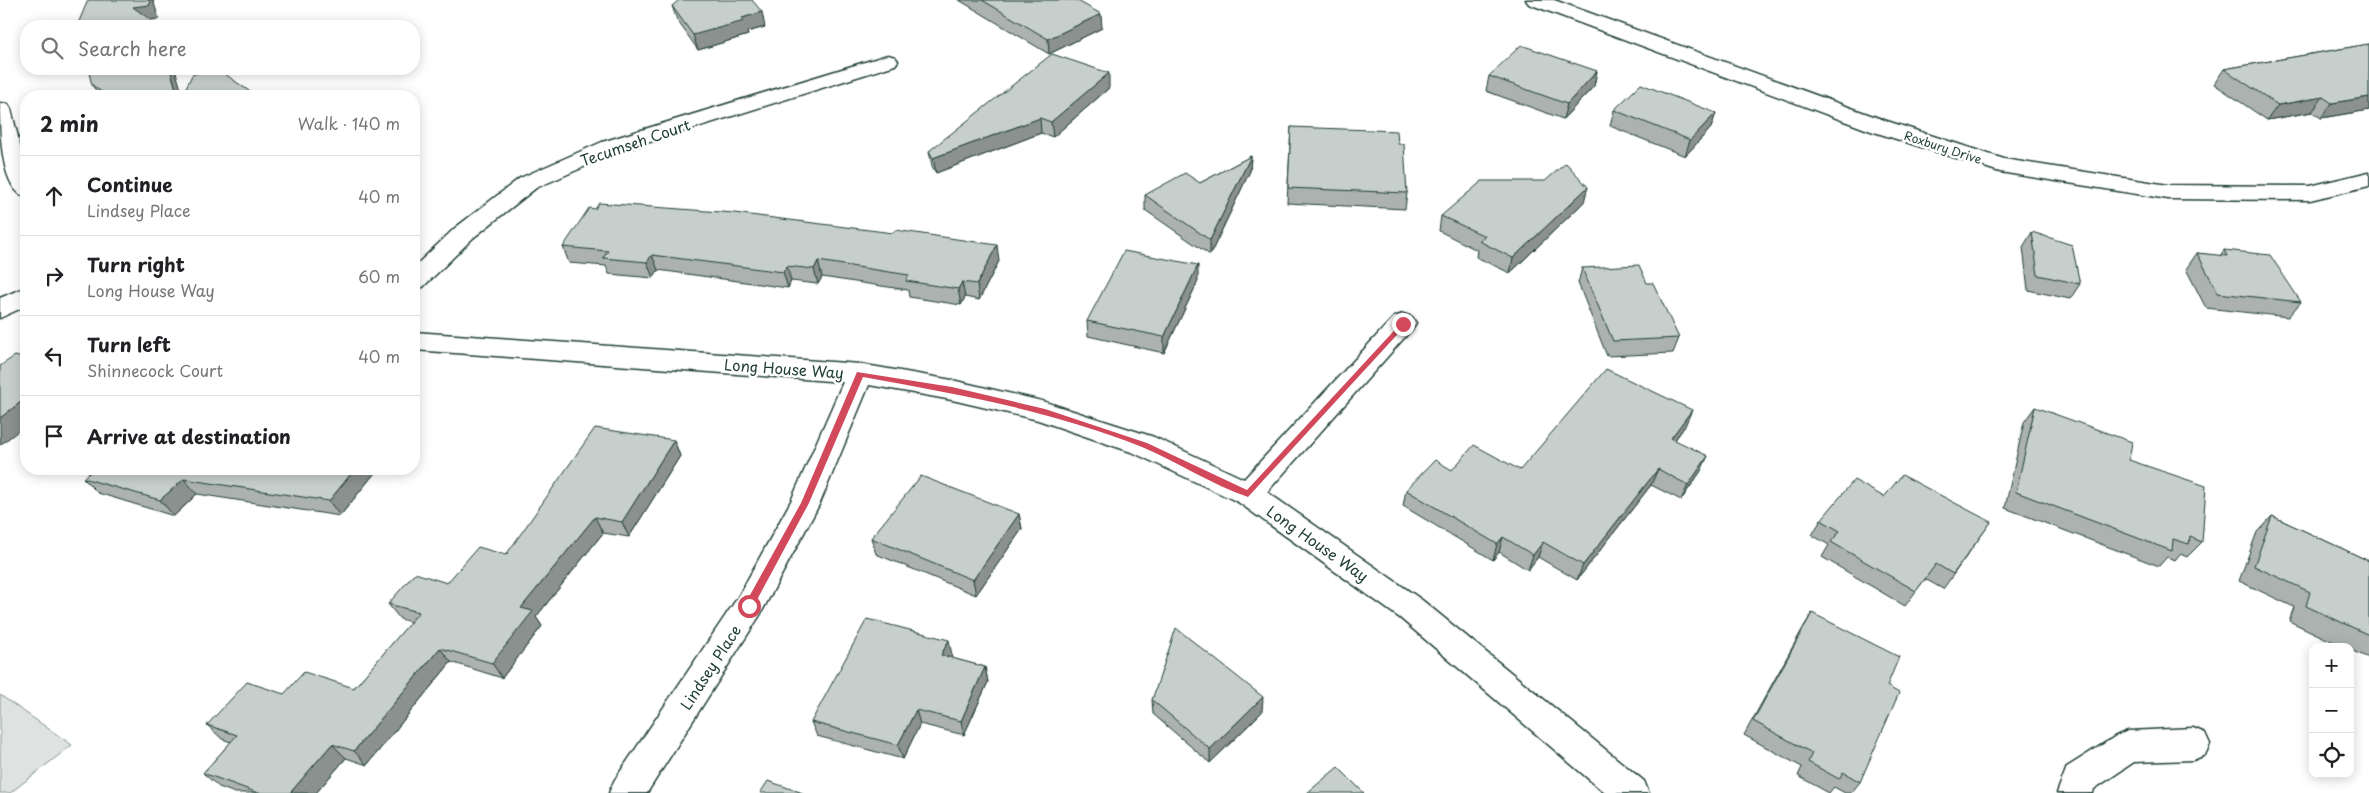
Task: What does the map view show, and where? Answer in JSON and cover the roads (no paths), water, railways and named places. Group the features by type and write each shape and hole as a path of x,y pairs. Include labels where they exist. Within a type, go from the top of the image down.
{"street":[{"name":"Roxbury Drive","path":"1536,0 1879,126 2000,165 2168,192 2310,193 2369,179"},
{"name":"Tecumseh Court","path":"420,275 464,233 528,183 610,148 888,61"},
{"path":"0,109 20,184"},
{"path":"0,309 20,298"},
{"path":"1248,494 1403,324"},
{"name":"Long House Way","path":"420,341 860,374 952,390 1042,411 1144,445 1248,494 1411,609 1631,793"},
{"name":"Lindsey Place","path":"627,793 749,606 805,503 860,374"},
{"path":"2075,793 2078,779 2128,747 2193,744"}]}
